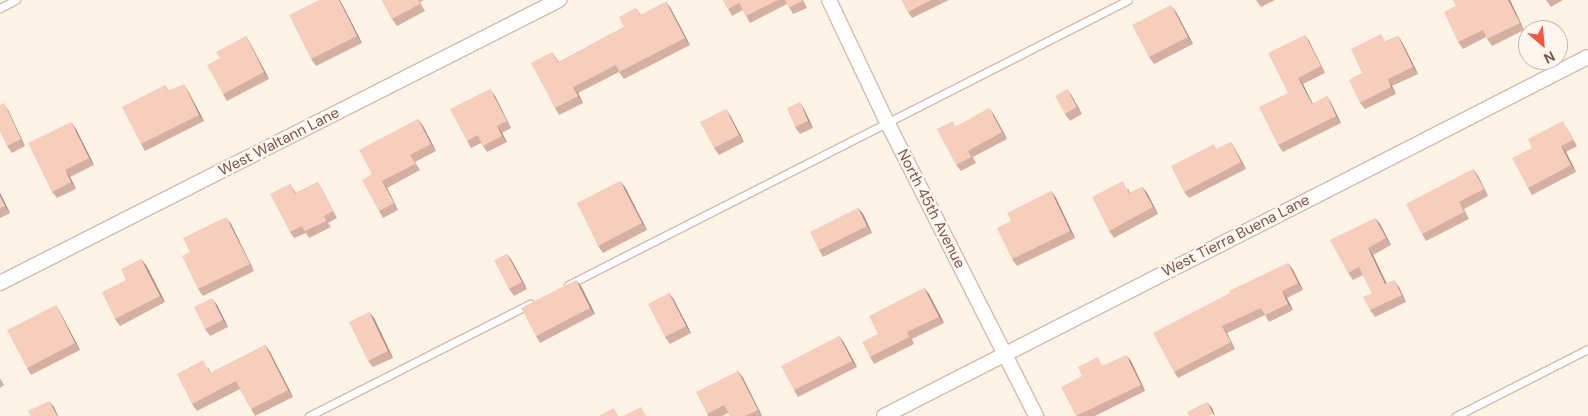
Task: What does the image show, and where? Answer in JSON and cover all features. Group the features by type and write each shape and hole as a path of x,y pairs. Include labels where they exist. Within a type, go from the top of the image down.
{"street":[{"name":"West Waltann Lane","path":"0,283 559,0"},
{"name":"North 45th Avenue","path":"829,0 888,122 1036,416"},
{"name":"West Tierra Buena Lane","path":"884,416 1588,57"}],"lane":[{"path":"0,8 16,0"},
{"path":"558,290 1128,0"},
{"path":"310,416 541,299"},
{"path":"1456,416 1588,350"}],"building":[{"path":"319,0 339,0 357,36 311,59 289,15"},
{"path":"382,0 418,0 420,4 392,19"},
{"path":"723,0 778,0 746,16 739,3 728,9"},
{"path":"785,0 802,0 802,1 789,8"},
{"path":"902,0 931,0 908,12"},
{"path":"1453,0 1508,0 1518,20 1518,24 1487,39 1483,30 1458,42 1444,12 1456,6"},
{"path":"666,2 685,38 619,72 616,65 573,87 578,96 555,108 531,63 552,52 558,63 624,27 619,17 636,8 640,15"},
{"path":"1171,5 1188,37 1149,57 1132,25"},
{"path":"1381,34 1385,42 1398,36 1413,67 1388,79 1391,87 1360,103 1349,80 1362,73 1351,49"},
{"path":"1305,35 1321,66 1298,78 1312,104 1327,96 1336,116 1278,145 1259,107 1288,93 1268,53"},
{"path":"246,36 264,72 223,94 207,65 220,58 216,52"},
{"path":"184,84 199,115 141,144 122,107 165,85 168,91"},
{"path":"490,89 507,121 497,126 502,136 483,146 478,135 467,141 450,109"},
{"path":"1067,89 1077,107 1065,114 1055,96"},
{"path":"800,102 808,121 795,127 787,108"},
{"path":"4,103 21,139 7,146 0,131 0,105"},
{"path":"989,108 1002,132 968,151 971,157 956,165 937,129 953,121 955,127"},
{"path":"726,109 739,135 714,148 700,122"},
{"path":"418,119 431,144 410,155 415,164 382,181 394,203 379,211 362,180 372,174 359,150"},
{"path":"1563,121 1573,140 1561,146 1571,165 1528,188 1512,158 1532,148 1528,139"},
{"path":"71,122 89,158 65,170 71,182 52,192 28,143"},
{"path":"1231,142 1241,162 1184,192 1171,166 1214,144 1216,149"},
{"path":"1473,169 1484,189 1459,202 1464,212 1422,234 1406,204"},
{"path":"620,181 642,223 598,246 577,203"},
{"path":"1123,181 1129,194 1142,187 1153,207 1109,231 1092,197"},
{"path":"318,182 333,211 324,216 326,221 305,231 302,226 290,232 270,194 290,184 295,194"},
{"path":"1051,191 1070,231 1012,259 997,228 1011,221 1007,213"},
{"path":"0,196 5,206 0,208"},
{"path":"858,208 867,226 819,250 810,232"},
{"path":"226,217 250,264 198,289 182,256 190,252 183,238"},
{"path":"1375,218 1386,238 1368,248 1385,284 1394,280 1402,295 1370,310 1363,297 1372,293 1359,267 1348,273 1330,240"},
{"path":"507,254 522,282 509,289 494,260"},
{"path":"141,259 160,296 115,319 102,292 126,280 121,269"},
{"path":"1288,263 1298,283 1282,291 1288,304 1265,315 1261,308 1222,326 1231,342 1174,372 1153,333 1230,293 1229,291"},
{"path":"576,280 590,308 536,336 521,308"},
{"path":"924,288 939,317 907,332 909,337 870,357 862,342 878,334 869,316"},
{"path":"669,293 686,326 665,337 648,304"},
{"path":"212,298 223,320 205,329 194,307"},
{"path":"56,305 75,343 27,368 7,330"},
{"path":"369,312 388,351 368,361 349,322"},
{"path":"839,336 852,361 794,390 781,366"},
{"path":"265,345 288,390 251,409 236,381 192,404 177,374 203,360 210,373"},
{"path":"1126,355 1141,385 1076,416 1061,387 1082,376 1078,367 1098,357 1102,366"},
{"path":"738,371 758,410 745,416 730,416 724,405 707,414 696,392"},
{"path":"49,401 57,416 31,416 28,411"},
{"path":"1207,402 1213,414 1208,416 1189,416 1187,412"},
{"path":"641,407 646,416 623,416"},
{"path":"614,408 618,416 599,416"}]}
